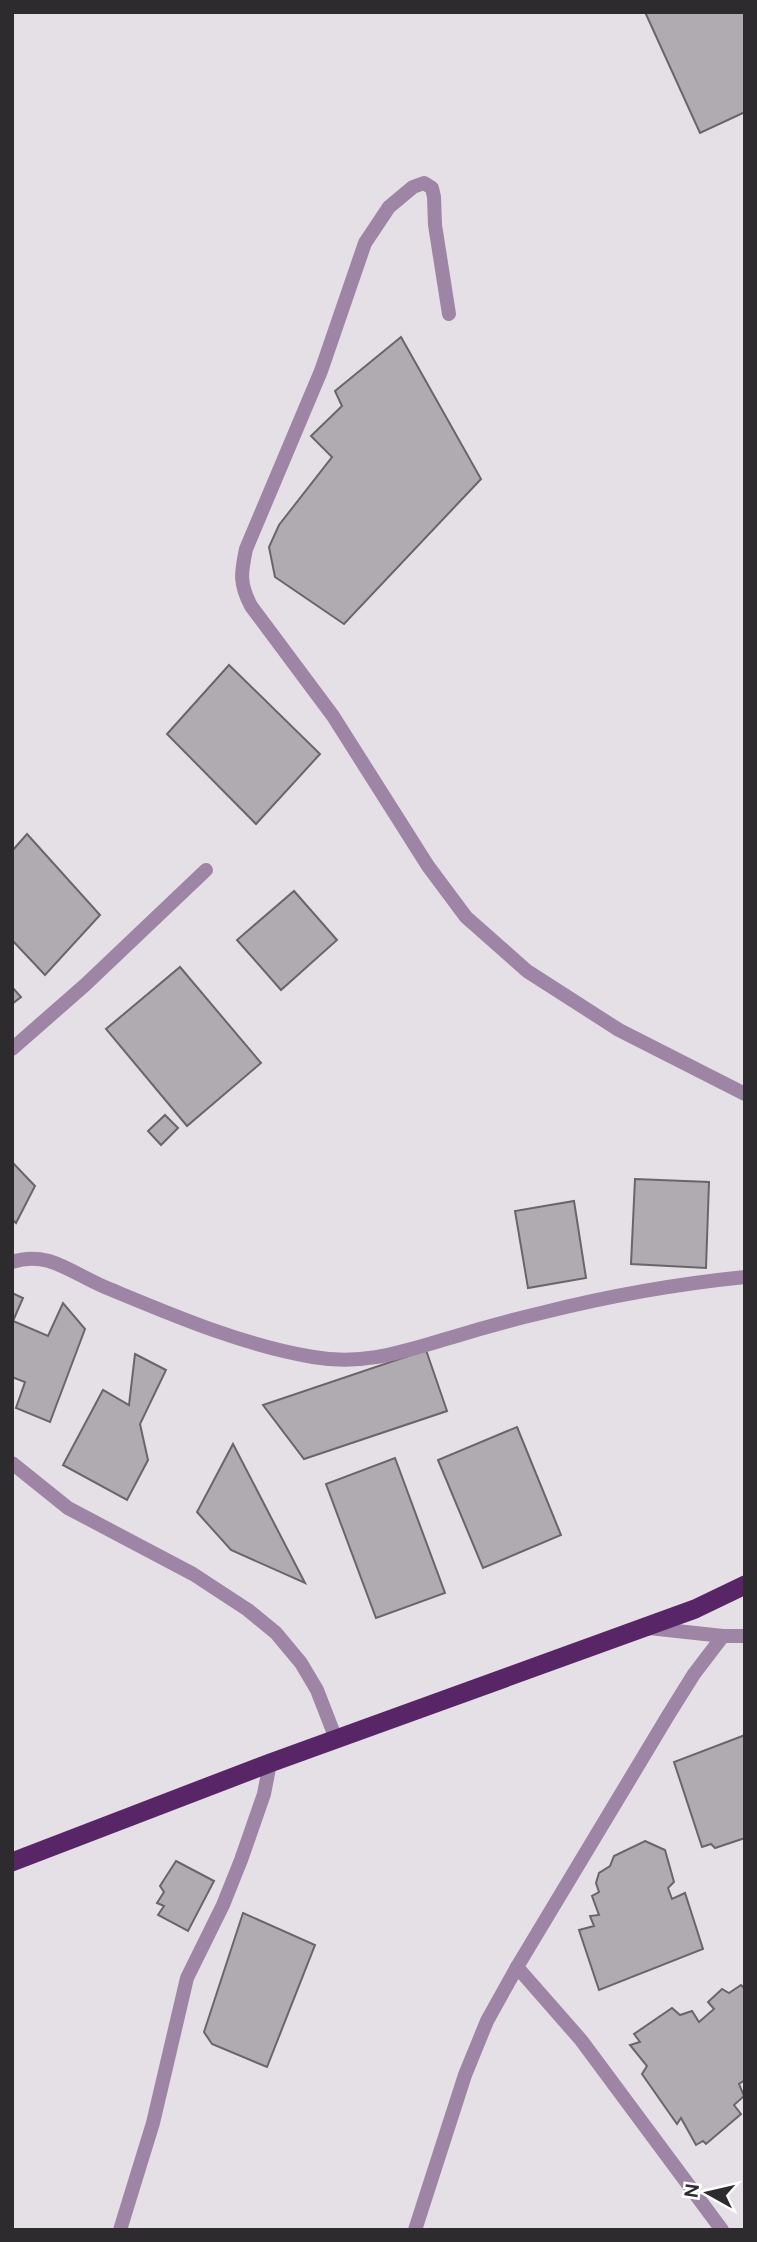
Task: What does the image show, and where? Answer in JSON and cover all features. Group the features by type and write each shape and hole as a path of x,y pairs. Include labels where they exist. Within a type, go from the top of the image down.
{"highway":[{"path":"12,1862 572,1651 695,1609 745,1586"}],"street":[{"path":"449,314 435,225 434,197 432,188 424,183 412,187 389,207 365,243 321,371 246,549 241,573 243,590 251,606 333,716 428,866 466,917 527,971 619,1030 745,1094"},
{"path":"12,1049 85,985 206,870"},
{"path":"12,1262 46,1260 108,1289 208,1329 258,1345 344,1361 399,1354 543,1312 606,1298 745,1277"},
{"path":"12,1463 68,1508 194,1574 248,1610 276,1633 301,1663 317,1690 336,1739"},
{"path":"644,1628 745,1636"},
{"path":"415,2230 465,2075 487,2021 669,1714 694,1674 723,1636"},
{"path":"120,2230 153,2123 187,1978 223,1905 241,1860 264,1794 270,1763"},
{"path":"517,1967 581,2040 718,2228"}],"building":[{"path":"645,12 745,12 745,112 700,133"},
{"path":"401,337 481,479 344,624 275,577 269,547 279,525 332,457 311,436 342,406 335,391"},
{"path":"229,665 320,754 256,824 167,734"},
{"path":"27,834 100,915 45,975 12,940 12,851"},
{"path":"294,891 337,940 281,990 237,940"},
{"path":"180,967 261,1063 187,1126 106,1029"},
{"path":"12,987 21,997 12,1004"},
{"path":"165,1115 178,1128 161,1145 148,1131"},
{"path":"12,1162 35,1186 16,1223 12,1219"},
{"path":"635,1179 709,1182 706,1268 631,1264"},
{"path":"574,1201 586,1278 528,1288 515,1211"},
{"path":"12,1293 23,1298 13,1321 48,1336 63,1303 85,1329 50,1422 16,1408 25,1382 12,1377"},
{"path":"426,1350 447,1411 304,1459 263,1405"},
{"path":"135,1354 166,1370 140,1424 148,1460 127,1500 63,1465 103,1390 129,1405"},
{"path":"517,1427 561,1535 483,1568 438,1460"},
{"path":"233,1444 305,1583 231,1550 197,1512"},
{"path":"395,1458 445,1593 376,1618 326,1484"},
{"path":"745,1735 745,1838 715,1848 711,1844 702,1847 674,1762"},
{"path":"645,1841 665,1850 674,1882 668,1888 672,1899 685,1893 703,1949 599,1990 579,1930 594,1926 590,1916 599,1915 592,1896 599,1892 596,1883 599,1873 610,1866 614,1856"},
{"path":"176,1861 214,1881 188,1931 158,1915 164,1906 157,1903 164,1892 160,1886"},
{"path":"243,1913 315,1945 267,2067 212,2044 204,2032"},
{"path":"741,1985 745,1989 745,2080 739,2084 744,2096 734,2105 741,2114 706,2144 703,2141 696,2145 681,2118 677,2124 642,2074 647,2066 630,2045 640,2042 634,2034 672,2008 680,2015 692,2011 699,2022 714,2009 708,2002 722,1989 729,1993"}]}
